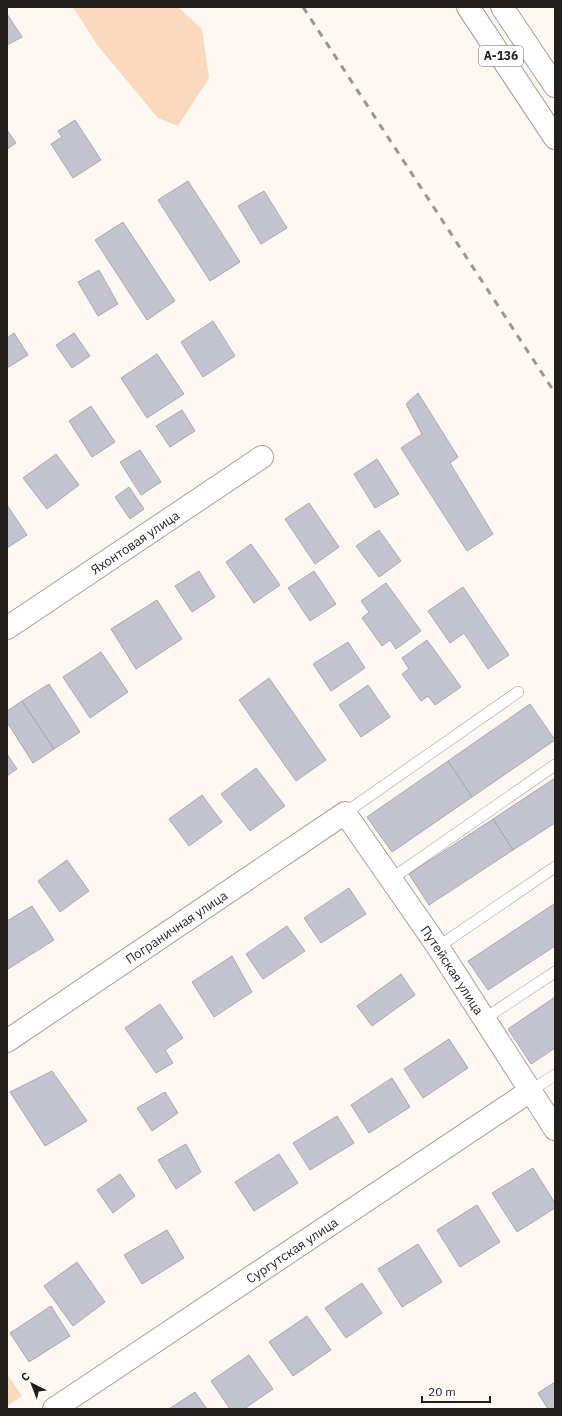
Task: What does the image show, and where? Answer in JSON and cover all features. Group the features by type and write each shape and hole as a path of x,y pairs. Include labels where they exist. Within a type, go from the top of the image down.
{"main road":[{"name":"А-136","path":"468,7 555,138"},
{"name":"А-136","path":"502,7 555,86"},
{"name":"Яхонтовая улица","path":"7,628 262,457"},
{"name":"Путейская улица","path":"345,813 438,947 555,1129"},
{"name":"Пограничная улица","path":"7,1041 345,813"},
{"name":"Сургутская улица","path":"54,1409 530,1091"}],"lane":[{"path":"345,813 518,692"},
{"path":"390,879 555,765"},
{"path":"438,947 555,867"},
{"path":"484,1019 555,972"},
{"path":"530,1091 555,1075"}],"shaded area":[{"path":"73,7 178,7 202,29 209,78 178,126 158,118 98,46"},
{"path":"7,1374 22,1396 7,1406"}],"building":[{"path":"7,14 22,37 7,45"},
{"path":"75,120 101,160 73,178 51,144 62,137 58,131"},
{"path":"7,130 16,143 7,149"},
{"path":"188,181 240,262 210,281 158,200"},
{"path":"264,191 287,228 261,244 238,206"},
{"path":"123,222 175,301 147,320 95,240"},
{"path":"99,270 118,304 98,316 78,282"},
{"path":"213,321 235,356 203,377 181,342"},
{"path":"14,333 28,355 7,368 7,338"},
{"path":"74,333 90,356 72,368 56,345"},
{"path":"157,354 184,394 147,418 121,378"},
{"path":"418,393 458,457 450,463 493,534 467,551 401,448 422,434 406,404"},
{"path":"91,406 115,442 92,457 69,421"},
{"path":"182,410 195,431 170,447 156,426"},
{"path":"140,450 161,482 141,495 120,462"},
{"path":"56,454 79,485 47,509 23,478"},
{"path":"377,459 399,494 375,508 354,474"},
{"path":"129,487 144,509 130,519 115,497"},
{"path":"309,503 339,547 315,564 285,519"},
{"path":"7,505 27,535 7,548"},
{"path":"379,530 401,561 379,577 356,546"},
{"path":"251,544 280,585 254,603 226,562"},
{"path":"199,571 215,597 192,612 175,586"},
{"path":"314,571 336,604 310,621 288,588"},
{"path":"386,583 421,631 396,649 390,640 382,646 362,618 369,612 361,601"},
{"path":"463,587 509,655 488,669 464,633 450,643 428,611"},
{"path":"157,600 182,639 136,669 111,629"},
{"path":"427,640 461,687 435,705 428,696 421,701 402,674 409,669 402,658"},
{"path":"348,642 365,668 331,691 313,664"},
{"path":"101,652 128,692 90,718 63,677"},
{"path":"269,678 326,760 296,781 239,700"},
{"path":"49,684 80,732 54,749 22,701"},
{"path":"368,685 390,717 361,737 339,705"},
{"path":"22,701 54,749 33,763 7,722 7,711"},
{"path":"530,704 555,740 472,797 448,761"},
{"path":"7,754 17,769 7,776"},
{"path":"448,761 472,797 392,852 367,817"},
{"path":"256,768 285,806 250,831 221,794"},
{"path":"555,778 555,823 513,850 493,819"},
{"path":"202,795 222,822 189,846 169,819"},
{"path":"493,819 513,850 429,905 409,874"},
{"path":"67,860 89,891 60,912 38,881"},
{"path":"349,888 366,914 321,943 304,918"},
{"path":"554,904 555,946 488,990 468,961"},
{"path":"32,906 54,940 8,969 7,921"},
{"path":"287,926 305,951 263,979 246,954"},
{"path":"232,956 252,992 214,1017 192,982"},
{"path":"401,974 415,995 372,1026 357,1006"},
{"path":"555,997 555,1048 531,1064 508,1029"},
{"path":"160,1004 183,1038 165,1050 173,1063 156,1073 125,1028"},
{"path":"449,1039 468,1068 423,1098 404,1069"},
{"path":"52,1071 87,1121 45,1146 10,1092"},
{"path":"392,1078 410,1107 369,1133 351,1105"},
{"path":"165,1092 178,1113 152,1131 137,1108"},
{"path":"337,1116 354,1143 310,1170 293,1143"},
{"path":"186,1144 201,1172 176,1189 158,1160"},
{"path":"279,1154 298,1183 254,1211 235,1182"},
{"path":"533,1168 555,1203 555,1208 517,1232 492,1193"},
{"path":"120,1174 135,1196 113,1213 97,1190"},
{"path":"477,1205 500,1242 460,1267 437,1230"},
{"path":"167,1230 184,1258 142,1284 124,1255"},
{"path":"418,1244 442,1282 402,1307 378,1269"},
{"path":"77,1262 105,1302 73,1326 44,1286"},
{"path":"362,1283 382,1313 346,1338 325,1308"},
{"path":"51,1306 70,1336 29,1362 10,1333"},
{"path":"307,1316 331,1350 293,1376 269,1342"},
{"path":"249,1355 273,1389 244,1409 230,1409 211,1381"},
{"path":"555,1382 555,1409 548,1409 538,1393"},
{"path":"195,1392 207,1409 169,1409"}],"railway":[{"path":"303,7 555,393"}]}
